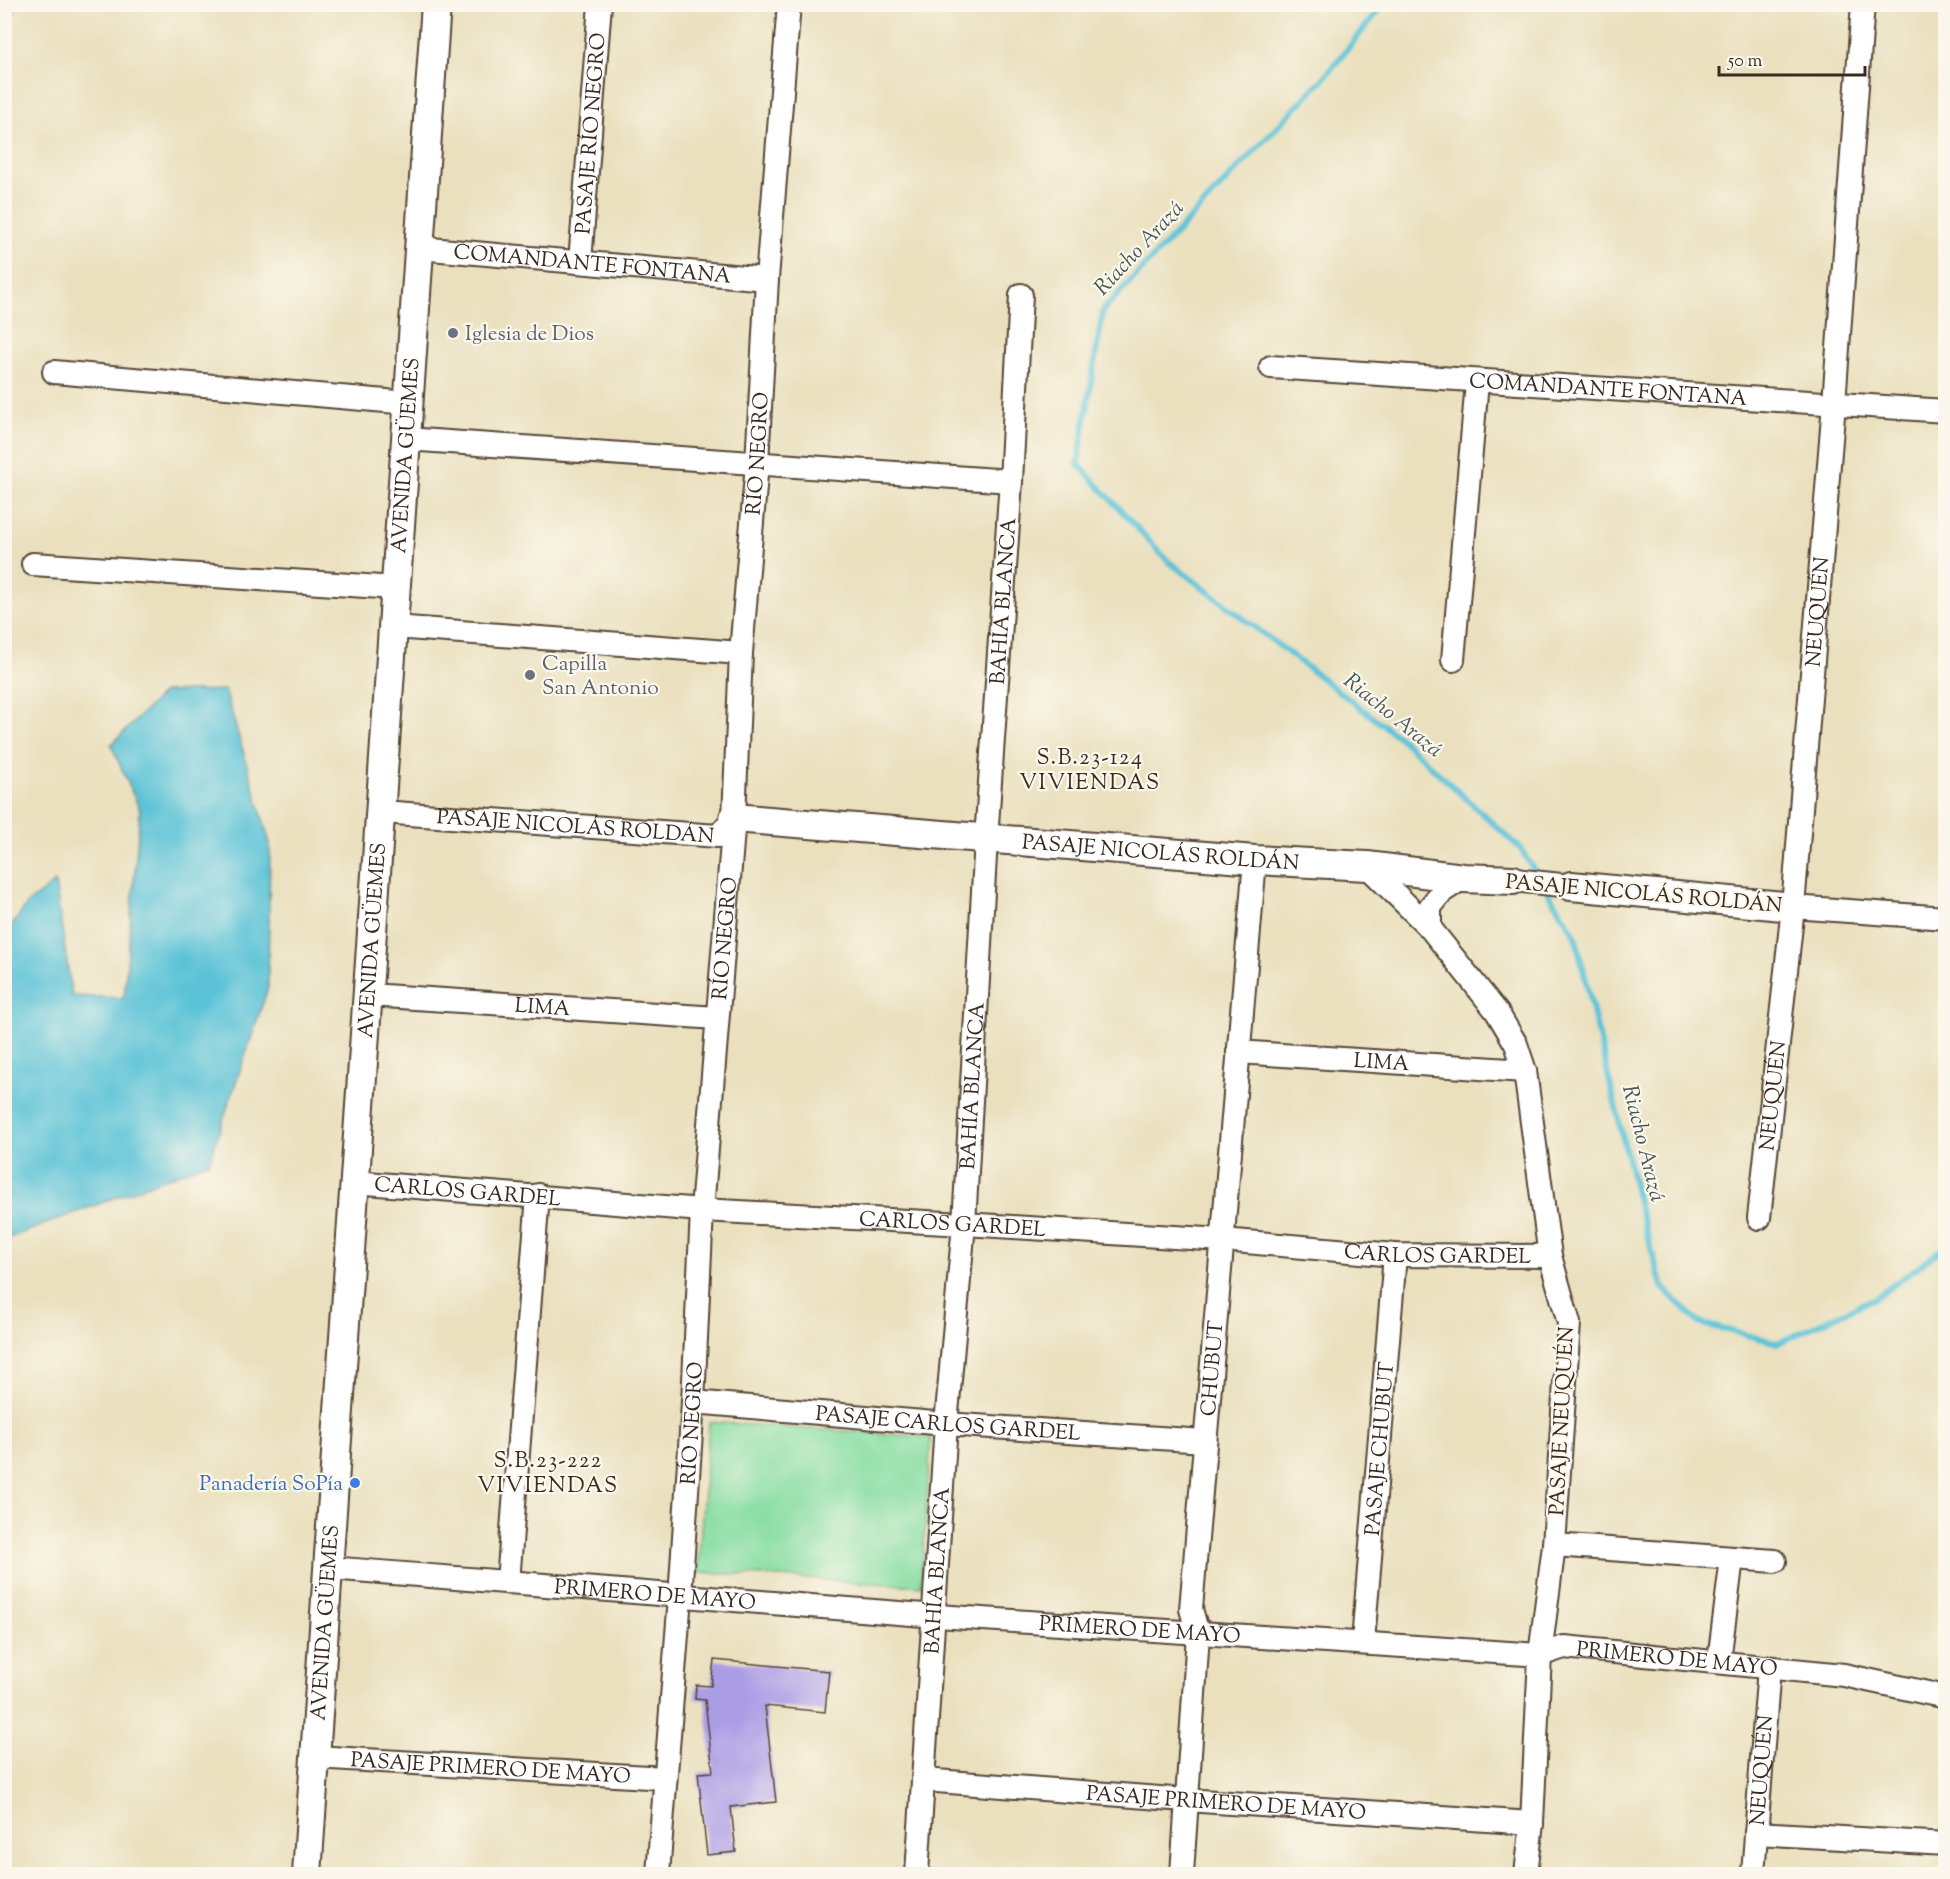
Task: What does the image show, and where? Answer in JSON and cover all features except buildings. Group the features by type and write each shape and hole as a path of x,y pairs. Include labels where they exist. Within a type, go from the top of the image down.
{"street":[{"name":"AVENIDA GÜEMES","path":"307,1875 436,4"},
{"name":"PASAJE RÍO NEGRO","path":"580,262 600,4"},
{"name":"RÍO NEGRO","path":"658,1875 693,1402 702,1210 734,818 741,653 756,464 767,279 789,4"},
{"name":"NEUQUÉN","path":"1759,1218 1793,908 1834,404 1863,4"},
{"name":"COMANDANTE FONTANA","path":"419,248 767,279"},
{"name":"BAHÍA BLANCA","path":"917,1875 946,1424 964,1224 1021,295"},
{"name":"COMANDANTE FONTANA","path":"1272,367 1946,411"},
{"path":"54,372 409,403"},
{"path":"1453,660 1477,382"},
{"path":"406,439 1011,482"},
{"path":"33,564 396,588"},
{"path":"394,627 741,653"},
{"name":"PASAJE NICOLÁS ROLDÁN","path":"381,812 718,836 734,818 1255,860 1367,866 1464,879 1514,880 1793,908 1946,918"},
{"name":"CHUBUT","path":"1182,1875 1198,1634 1191,1609 1255,860"},
{"name":"PASAJE NEUQUÉN","path":"1367,866 1430,928 1497,1012 1516,1044 1525,1071 1550,1256 1569,1323 1554,1545 1540,1655 1532,1823 1526,1875"},
{"path":"1430,928 1430,907 1443,891 1464,879"},
{"name":"LIMA","path":"369,995 717,1018"},
{"name":"LIMA","path":"1238,1052 1525,1071"},
{"name":"CARLOS GARDEL","path":"354,1182 702,1210 1223,1240 1395,1255 1550,1256"},
{"path":"508,1582 538,1195"},
{"name":"PASAJE CHUBUT","path":"1363,1642 1395,1255"},
{"name":"PASAJE CARLOS GARDEL","path":"693,1402 946,1424 1205,1441"},
{"path":"1554,1545 1775,1561"},
{"path":"1719,1661 1732,1558"},
{"name":"PRIMERO DE MAYO","path":"329,1568 680,1597 1198,1634 1363,1642 1540,1655 1564,1647 1844,1675 1946,1697"},
{"name":"NEUQUÉN","path":"1753,1875 1769,1667"},
{"name":"PASAJE PRIMERO DE MAYO","path":"315,1757 665,1779"},
{"name":"PASAJE PRIMERO DE MAYO","path":"923,1780 1532,1823"},
{"path":"1756,1833 1946,1844"}],"green space":[{"path":"709,1422 931,1437 921,1586 698,1572"}],"water":[{"path":"225,690 270,843 268,988 209,1162 5,1238 4,999 8,998 5,935 28,903 55,882 72,996 124,998 140,810 111,745 164,692"}],"waterway":[{"name":"Riacho Arazá","path":"4,22 8,21 15,4"},
{"name":"Riacho Arazá","path":"1384,4 1323,79 1103,310 1078,464 1168,561 1400,738 1520,848 1539,878"},
{"name":"Riacho Arazá","path":"1546,889 1575,935 1640,1210 1662,1287 1699,1323 1778,1343 1877,1297 1946,1246"}],"place":[{"name":"Iglesia de Dios","path":"453,333"},
{"name":"Capilla San Antonio","path":"530,675"},
{"name":"Panadería SoPía","path":"355,1483"}],"district":[{"name":"S.B.23-124 VIVIENDAS","path":"1090,768"},
{"name":"S.B.23-222 VIVIENDAS","path":"548,1472"}]}
